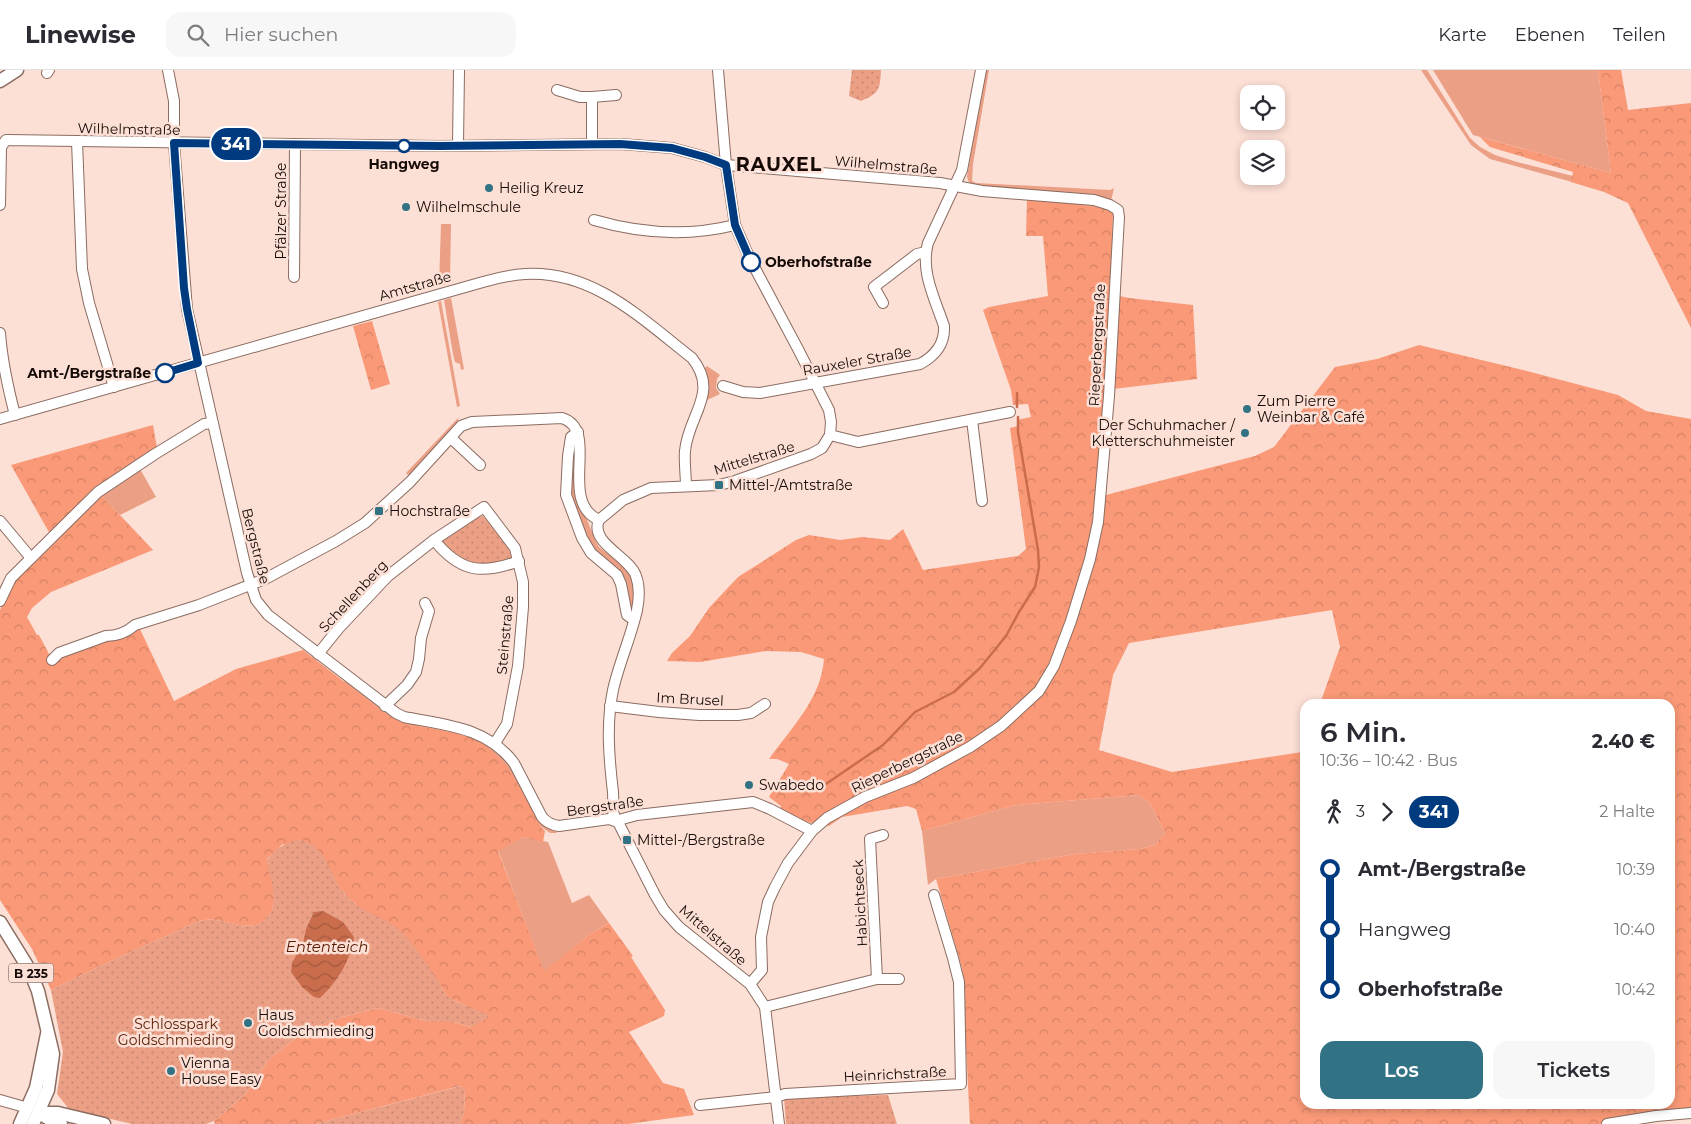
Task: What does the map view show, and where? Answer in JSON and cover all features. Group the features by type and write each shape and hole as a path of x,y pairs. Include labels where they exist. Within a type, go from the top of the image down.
{"main road":[{"path":"0,82 18,70"},
{"name":"B 235","path":"0,922 29,969 38,991 53,1054 48,1090 33,1115 20,1124"},
{"path":"33,1115 58,1113 104,1124"},
{"path":"33,1115 61,1124"}],"street":[{"name":"Bergstraße","path":"168,70 174,100 174,143 187,309 250,585 256,600 268,615 385,706 404,718 470,730 496,743 514,762 542,817 549,823 559,826 609,820 615,821 637,815 753,802 808,829"},
{"path":"458,145 459,70"},
{"path":"718,70 726,165 735,225 750,259 829,410 831,422 830,435 858,442 1010,412"},
{"name":"Rauxeler Straße","path":"723,386 743,392 760,394 815,382 920,364 931,358 939,347 944,334 944,326 927,275 926,252 928,242 955,186 966,157 981,70"},
{"path":"556,90 573,96 616,96"},
{"path":"592,97 592,144"},
{"name":"Wilhelmstraße","path":"0,147 6,140 295,144 620,144 672,148 726,165 955,186 982,191 1094,200 1118,210"},
{"path":"77,142 82,269 89,303 114,387"},
{"name":"Pfälzer Straße","path":"294,277 295,144"},
{"path":"0,147 0,205"},
{"name":"Rieperbergstraße","path":"750,984 762,970 761,937 771,894 808,829 865,797 913,778 970,747 1001,726 1039,691 1054,666 1071,621 1090,560 1098,522 1109,387 1118,210"},
{"path":"594,220 634,230 671,233 709,231 735,225"},
{"path":"884,303 874,287 917,254 926,252"},
{"name":"Amtstraße","path":"0,419 504,276 546,274 568,278 604,292 622,303 692,358 699,367 704,382 704,391 688,436 685,451 686,486"},
{"path":"0,333 4,366 15,415"},
{"path":"52,660 59,653 106,636 113,636 128,631 136,625 199,605 250,585 336,541 365,523 410,482 461,426 472,422 562,418 571,423 578,432 580,443 578,482 580,495 589,513 599,520"},
{"path":"972,420 982,501"},
{"path":"0,601 11,578 98,492 204,424 212,423"},
{"path":"578,432 573,434 568,456 566,495 582,538 591,553 617,575 621,584 627,615 634,620"},
{"name":"Mittelstraße","path":"750,984 679,927 664,910 622,830 615,821 612,810 614,799 609,762 610,706 634,620 638,602 638,586 636,576 626,562 603,542 598,535 597,528 599,520 623,500 642,492 659,487 719,485 759,473 812,454 822,448 830,435"},
{"path":"451,438 480,465"},
{"name":"Schellenberg","path":"318,654 339,628 388,576 434,540 484,507"},
{"name":"Steinstraße","path":"484,507 515,548 523,582 524,607 518,666 507,724 496,743"},
{"path":"0,522 31,558"},
{"path":"434,540 449,555 474,569 491,570 519,561"},
{"path":"385,706 407,686 416,672 421,638 429,611 425,603"},
{"name":"Im Brusel","path":"610,706 669,713 738,715 751,713 765,704"},
{"name":"Habichtseck","path":"877,979 870,839 883,835"},
{"name":"Heinrichstraße","path":"700,1105 776,1097 785,1094 961,1084 959,982 934,895"},
{"path":"765,1007 877,979 899,979"},
{"path":"750,984 765,1007 779,1124"},
{"path":"0,1100 33,1115"},
{"path":"1607,1124 1656,1116 1691,1113"}],"green space":[{"path":"852,70 881,70 879,86 872,96 861,101 849,96"},
{"path":"985,70 989,70 973,164 972,181 976,183 1110,190 1114,188 1111,201 970,185 967,177"},
{"path":"1421,70 1427,70 1470,138 1480,147 1495,155 1517,162 1573,176 1572,182 1490,159 1471,145"},
{"path":"1433,70 1598,70 1611,173 1473,135"},
{"path":"1598,70 1621,70 1628,110 1691,103 1691,328 1628,203 1604,192 1571,182 1573,172 1490,147 1480,137 1611,173"},
{"path":"1027,198 1101,207 1113,213 1110,294 1193,305 1197,379 1105,390 1099,494 1106,495 1255,456 1274,447 1335,367 1377,359 1419,345 1618,395 1646,411 1691,419 1691,1113 1607,1124 970,1124 962,968 936,879 1075,854 1140,849 1155,845 1165,833 1150,803 1139,795 1016,805 922,831 916,809 907,806 842,817 829,826 819,821 811,823 780,809 781,806 769,797 789,764 777,759 769,759 811,700 822,674 824,659 801,652 766,651 700,662 667,661 672,653 690,636 709,608 738,577 796,540 809,535 840,540 862,537 890,540 903,529 923,570 1018,556 1026,549 1010,428 1018,426 1017,420 1031,417 1028,404 1013,405 1011,390 983,310 989,307 1048,296 1043,236 1026,236"},
{"path":"441,224 451,224 450,283 439,286"},
{"path":"451,298 464,369 461,370 460,364 455,362 453,354 444,300"},
{"path":"441,301 460,406 457,407 438,302"},
{"path":"372,321 390,384 371,390 353,326"},
{"path":"707,366 720,375 717,379 716,388 720,394 707,400 709,386 704,369"},
{"path":"459,417 457,423 409,476 406,473"},
{"path":"153,425 157,448 50,534 11,465"},
{"path":"574,437 584,512 599,547 621,564 624,563 632,577 635,593 631,614 623,581 591,548 569,493"},
{"path":"140,469 156,497 120,515 101,495"},
{"path":"101,495 153,550 51,592 32,608 27,617 49,654 52,653 57,657 131,633 139,627 174,701 236,669 303,650 395,719 418,726 452,732 470,738 485,746 507,768 540,826 545,831 543,842 524,837 498,851 544,971 590,934 609,923 633,956 631,957 665,1010 664,1016 629,1032 663,1083 684,1089 694,1115 628,1124 460,1124 464,1112 465,1090 460,1086 315,1124 215,1124 214,1121 246,1094 269,1059 304,1032 335,1019 378,1008 430,1022 453,1022 471,1027 466,1006 447,997 439,983 395,927 360,908 348,898 338,886 330,869 283,844 267,859 273,883 273,908 264,921 258,925 243,925 211,919 200,921 51,990 32,949 0,900 0,610 14,580"},
{"path":"483,516 506,544 512,556 510,560 491,567 462,561 440,542 478,517"},
{"path":"345,680 395,718 461,732 480,739 506,760 557,833 550,833 540,826 452,732 419,728 396,720 344,682"},
{"path":"1139,795 1150,803 1165,833 1155,845 1140,849 1075,854 936,879 928,885 922,831 1016,805"},
{"path":"524,837 548,842 572,903 589,895 609,923 590,934 544,972 498,850"},
{"name":"Schlosspark Goldschmieding","path":"299,840 309,843 323,855 342,891 348,898 359,907 391,924 403,934 439,982 446,995 491,1016 471,1027 453,1022 430,1022 378,1008 335,1019 304,1032 269,1059 246,1094 214,1121 206,1124 132,1124 69,1109 57,1094 63,1052 51,990 200,921 211,920 245,925 261,923 271,912 274,897 267,860 289,842"},
{"path":"461,1086 465,1089 464,1112 460,1124 315,1124"},
{"path":"888,1095 897,1124 786,1124 784,1097"}],"water":[{"name":"Ententeich","path":"323,911 343,922 354,937 350,954 342,970 320,998 314,997 302,987 291,972 292,963 303,943 306,929 314,912"}],"waterway":[{"path":"1017,393 1017,407"},
{"path":"820,788 883,745 915,712 954,692 980,668 1006,636 1035,587 1039,567 1038,550 1018,432 1018,417"}],"bus line":[{"name":"341","path":"165,373 198,363 184,288 174,143 440,146 620,144 672,148 726,165 735,225 751,262"}],"place":[{"name":"Hangweg","path":"404,146"},
{"name":"Heilig Kreuz","path":"489,188"},
{"name":"Wilhelmschule","path":"406,207"},
{"name":"Oberhofstraße","path":"751,262"},
{"name":"Amt-/Bergstraße","path":"165,373"},
{"name":"Zum Pierre Weinbar & Café","path":"1247,409"},
{"name":"Der Schuhmacher / Kletterschuhmeister","path":"1245,433"},
{"name":"Mittel-/Amtstraße","path":"719,485"},
{"name":"Hochstraße","path":"379,511"},
{"name":"Swabedo","path":"749,785"},
{"name":"Mittel-/Bergstraße","path":"627,840"},
{"name":"Haus Goldschmieding","path":"248,1023"},
{"name":"Vienna House Easy","path":"171,1071"}],"district":[{"name":"RAUXEL","path":"779,164"}]}
